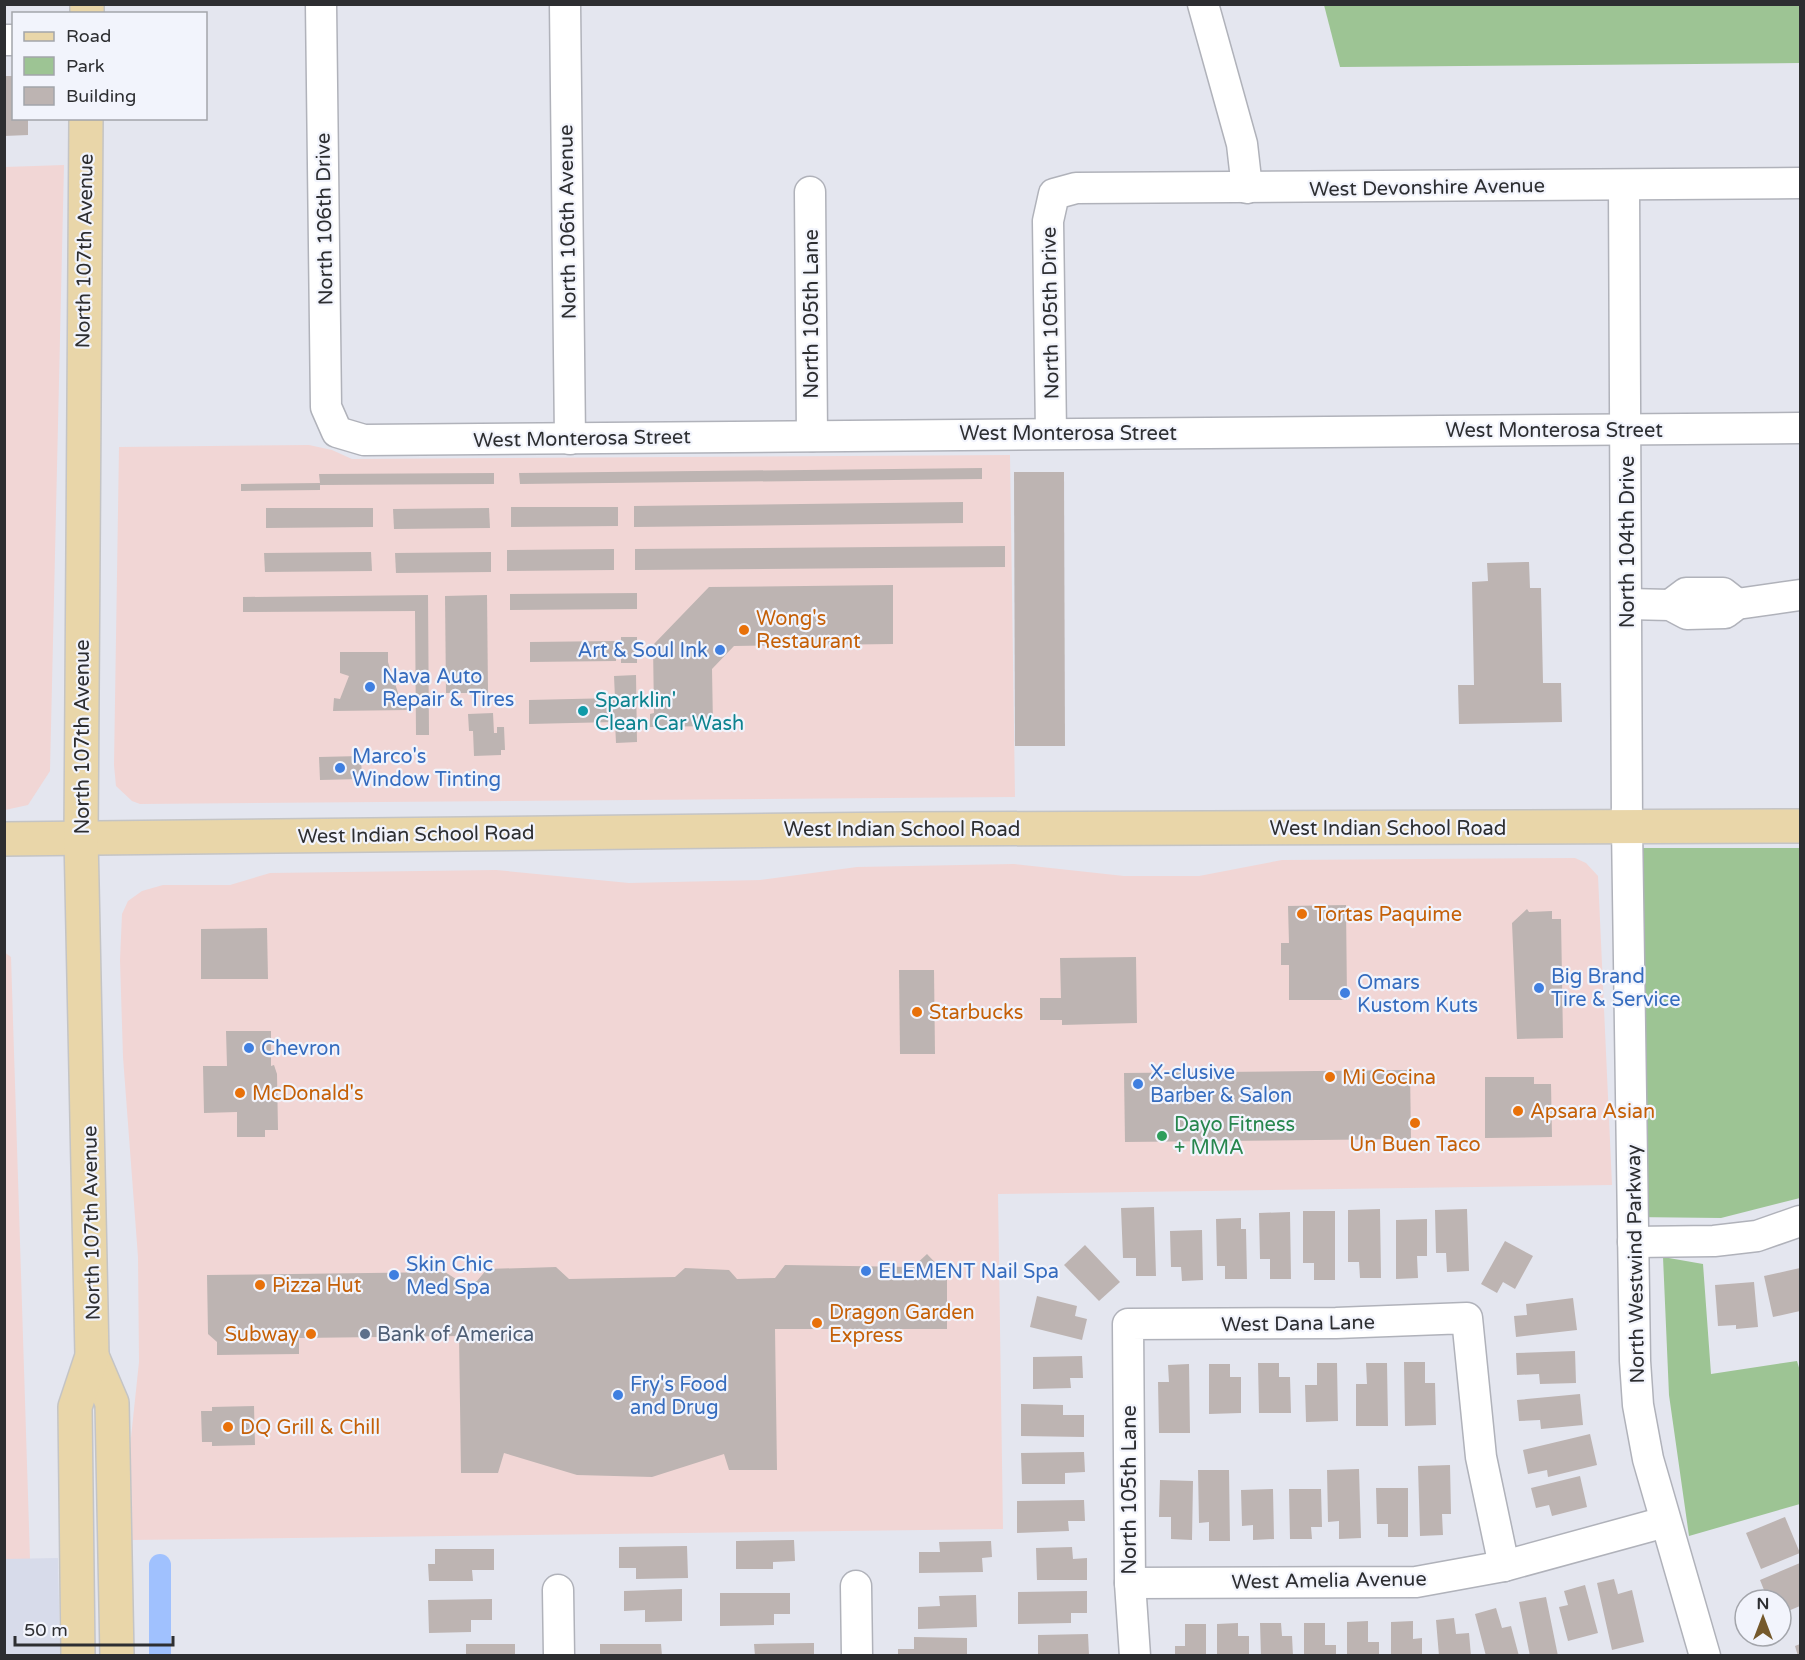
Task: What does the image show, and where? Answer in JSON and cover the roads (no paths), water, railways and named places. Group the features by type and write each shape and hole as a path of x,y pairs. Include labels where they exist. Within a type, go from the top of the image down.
{"main road":[{"name":"North 107th Avenue","path":"78,1656 75,1407 92,1356 81,837 86,120"},
{"name":"West Indian School Road","path":"4,839 906,829 1800,826"},
{"name":"North 107th Avenue","path":"92,1356 112,1403 117,1656"}],"street":[{"name":"North 106th Drive","path":"321,4 326,407 337,432"},
{"name":"North 106th Avenue","path":"565,4 570,439"},
{"path":"1203,4 1242,144 1247,188"},
{"name":"West Devonshire Avenue","path":"1054,194 1076,188 1800,183"},
{"name":"North 104th Drive","path":"1624,185 1628,604 1627,827"},
{"name":"North 105th Lane","path":"810,192 812,436"},
{"name":"North 105th Drive","path":"1051,433 1048,221 1054,194"},
{"name":"West Monterosa Street","path":"337,432 364,440 1800,428"},
{"path":"1628,604 1670,605 1686,593 1702,603 1723,593 1737,604 1800,595"},
{"name":"North Westwind Parkway","path":"1627,827 1634,1327 1638,1405 1648,1460 1705,1656"},
{"path":"1633,1242 1714,1241 1757,1236 1800,1221"},
{"name":"West Dana Lane","path":"1128,1324 1336,1323 1467,1318 1480,1457 1504,1566"},
{"name":"North 105th Lane","path":"1128,1324 1130,1583 1135,1656"},
{"name":"West Amelia Avenue","path":"1130,1583 1416,1582 1504,1566 1665,1522"},
{"path":"856,1586 857,1656"},
{"path":"558,1590 559,1656"}],"waterway":[{"path":"160,1565 160,1656"}],"place":[{"name":"Wong's Restaurant","path":"744,630"},
{"name":"Art & Soul Ink","path":"720,650"},
{"name":"Nava Auto Repair & Tires","path":"370,687"},
{"name":"Sparklin' Clean Car Wash","path":"583,711"},
{"name":"Marco's Window Tinting","path":"340,768"},
{"name":"Tortas Paquime","path":"1302,914"},
{"name":"Big Brand Tire & Service","path":"1539,988"},
{"name":"Omars Kustom Kuts","path":"1345,993"},
{"name":"Starbucks","path":"917,1012"},
{"name":"Chevron","path":"249,1048"},
{"name":"Mi Cocina","path":"1330,1077"},
{"name":"X-clusive Barber & Salon","path":"1138,1084"},
{"name":"McDonald's","path":"240,1093"},
{"name":"Apsara Asian","path":"1518,1111"},
{"name":"Un Buen Taco","path":"1415,1123"},
{"name":"Dayo Fitness + MMA","path":"1162,1136"},
{"name":"ELEMENT Nail Spa","path":"866,1271"},
{"name":"Skin Chic Med Spa","path":"394,1275"},
{"name":"Pizza Hut","path":"260,1285"},
{"name":"Dragon Garden Express","path":"817,1323"},
{"name":"Subway","path":"311,1334"},
{"name":"Bank of America","path":"365,1334"},
{"name":"Fry's Food and Drug","path":"618,1395"},
{"name":"DQ Grill & Chill","path":"228,1427"}]}
